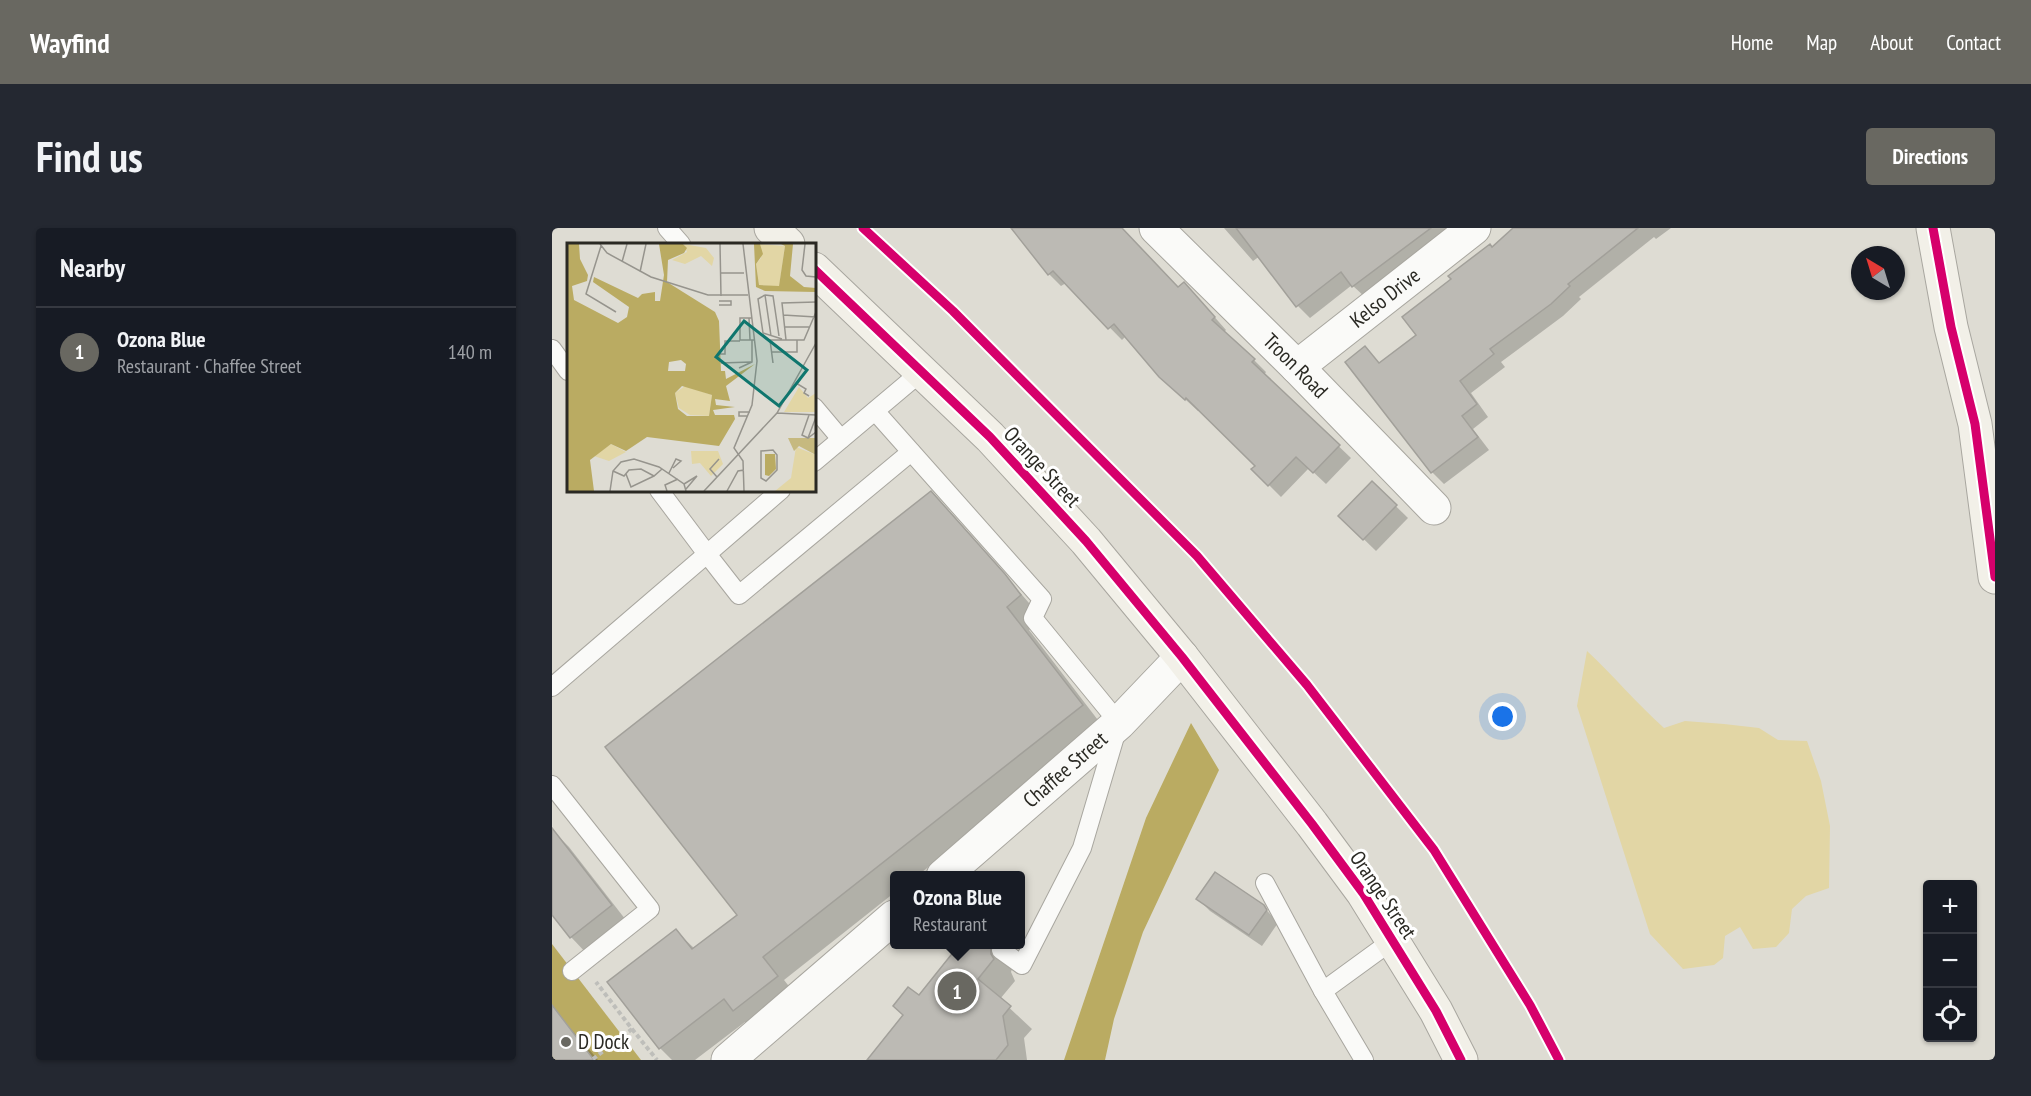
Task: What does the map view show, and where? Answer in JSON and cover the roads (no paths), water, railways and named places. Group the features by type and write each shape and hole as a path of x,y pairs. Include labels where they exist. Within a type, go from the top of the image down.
{"street":[{"path":"771,228 787,243"},
{"name":"Troon Road","path":"1156,228 1297,367 1434,508"},
{"name":"Kelso Drive","path":"1297,367 1473,228"},
{"path":"1933,228 1951,327 1975,424 1993,538 1995,577"},
{"name":"Orange Street","path":"816,271 998,446 1086,541 1182,657 1363,893 1436,1011 1461,1060"},
{"name":"Chaffee Street","path":"948,871 1119,723 1182,657"},
{"path":"728,1060 890,920"}],"lane":[{"path":"667,228 680,243"},
{"path":"552,349 567,370"},
{"path":"816,460 921,372"},
{"path":"816,409 841,439"},
{"path":"875,411 1042,599 1033,618 1119,723 1082,848 1022,964 1001,950"},
{"path":"660,492 739,594 911,452"},
{"path":"552,687 779,492"},
{"path":"552,785 650,909 572,971"},
{"path":"1265,883 1323,991 1364,1060"},
{"path":"1323,991 1393,940"}],"place":[{"name":"Ozona Blue","path":"957,991"},
{"name":"D Dock","path":"566,1042"}]}
